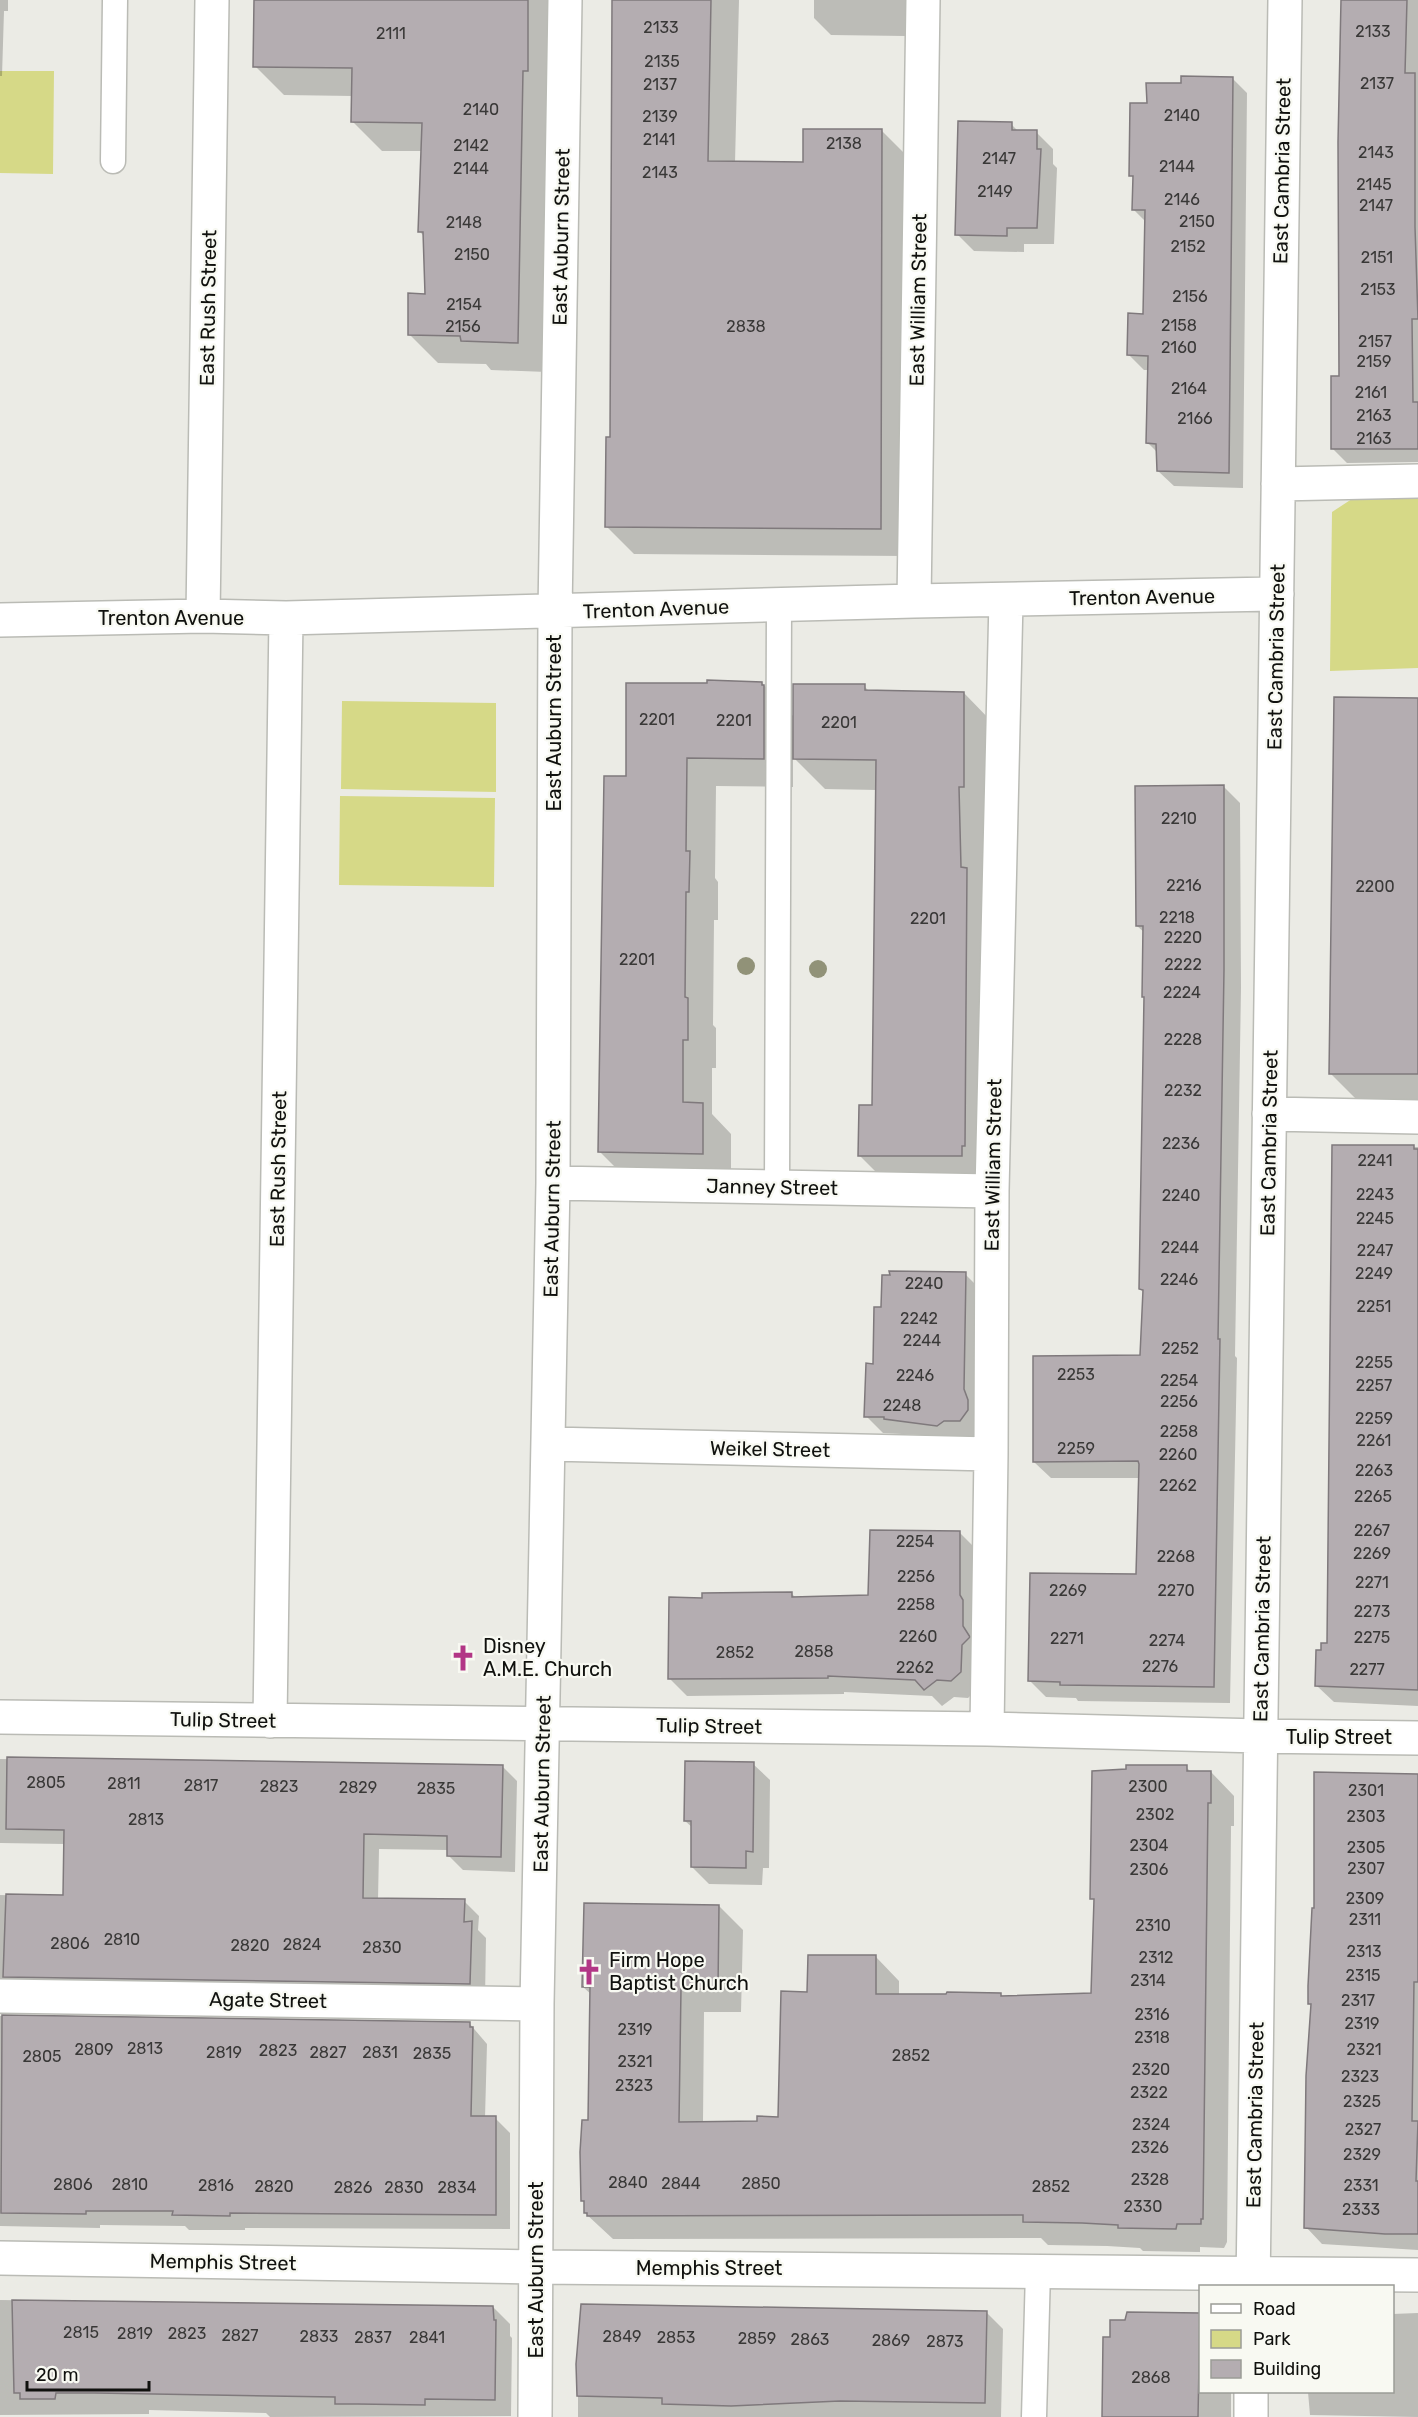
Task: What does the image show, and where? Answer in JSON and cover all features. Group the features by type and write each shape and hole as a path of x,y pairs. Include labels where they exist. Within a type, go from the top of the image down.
{"street":[{"name":"East Rush Street","path":"203,616 212,0"},
{"name":"East Auburn Street","path":"535,2417 537,2004 553,1183 555,612 565,0"},
{"name":"East William Street","path":"914,601 922,0"},
{"name":"East Cambria Street","path":"1253,2279 1285,0"},
{"path":"1278,484 1418,481"},
{"name":"Trenton Avenue","path":"0,620 203,616 286,618 1277,594"},
{"name":"East William Street","path":"987,1729 992,1191 1006,600"},
{"name":"East Rush Street","path":"270,1720 286,618"},
{"path":"1269,1114 1418,1117"},
{"name":"Janney Street","path":"553,1183 992,1191"},
{"name":"Weikel Street","path":"549,1444 991,1454"},
{"name":"Tulip Street","path":"0,1717 987,1729 1418,1738"},
{"name":"Agate Street","path":"0,1996 537,2004"},
{"name":"Memphis Street","path":"0,2258 536,2267 1038,2271 1253,2279 1418,2275"},
{"path":"1251,2393 1251,2417"}],"lane":[{"path":"113,161 115,0"},
{"path":"777,1187 779,605"},
{"path":"1034,2417 1038,2271"}],"green space":[{"path":"0,71 54,71 53,174 0,173"},
{"path":"1418,494 1418,668 1330,671 1332,512 1358,495"},
{"path":"342,701 496,703 496,792 341,789"},
{"path":"340,796 495,798 494,887 339,885"}],"building":[{"path":"254,0 528,0 528,71 523,71 518,343 461,341 460,336 408,335 408,293 425,294 423,232 418,232 422,123 351,122 352,68 253,67"},
{"path":"612,0 711,0 708,161 803,162 803,129 882,129 881,529 605,527 606,437 610,437"},
{"path":"1341,0 1407,0 1405,73 1415,73 1415,227 1418,319 1412,319 1413,402 1418,402 1418,449 1331,449 1331,376 1339,376 1338,142"},
{"path":"1181,76 1233,77 1229,473 1157,471 1156,444 1146,443 1148,356 1127,355 1128,313 1143,314 1145,210 1132,210 1133,176 1129,176 1130,103 1147,103 1146,83 1181,83"},
{"path":"958,121 1012,122 1012,130 1037,130 1037,149 1041,149 1037,228 1007,228 1007,236 955,235"},
{"path":"707,680 762,682 764,685 764,759 687,758 686,851 690,851 689,892 686,892 685,997 688,998 688,1040 683,1040 683,1102 703,1103 703,1154 598,1152 604,776 626,776 626,683 707,683"},
{"path":"793,684 865,684 865,690 964,692 964,787 959,787 961,867 967,868 965,1146 962,1146 962,1156 858,1156 859,1105 872,1105 876,760 793,759"},
{"path":"1334,697 1418,698 1418,1074 1329,1074"},
{"path":"1224,785 1224,970 1218,1339 1220,1339 1214,1687 1060,1685 1060,1682 1028,1681 1030,1573 1136,1574 1138,1461 1033,1462 1033,1356 1140,1355 1143,1290 1139,1289 1144,997 1142,997 1143,926 1136,926 1135,786"},
{"path":"1332,1145 1414,1145 1414,1149 1418,1149 1418,1690 1315,1686 1316,1650 1321,1650 1321,1643 1327,1643"},
{"path":"889,1271 966,1272 964,1389 968,1400 968,1410 960,1421 944,1421 937,1426 884,1419 884,1417 864,1417 866,1363 873,1364 874,1307 881,1307 882,1275 890,1275"},
{"path":"870,1530 960,1531 960,1595 963,1600 963,1626 970,1637 962,1645 961,1672 951,1681 937,1680 924,1690 915,1680 828,1676 828,1678 668,1679 669,1597 702,1598 702,1593 792,1592 792,1597 868,1595"},
{"path":"7,1757 503,1765 501,1857 447,1856 447,1836 364,1834 363,1898 465,1899 464,1922 472,1921 470,1984 3,1977 6,1894 63,1895 64,1830 6,1829"},
{"path":"685,1761 754,1762 753,1852 746,1851 746,1868 691,1867 691,1821 684,1821"},
{"path":"1126,1765 1187,1765 1187,1771 1211,1771 1211,1803 1208,1803 1203,2219 1201,2219 1201,2224 1177,2224 1176,2229 1118,2228 1118,2225 1023,2222 1023,2215 587,2216 587,2213 584,2213 584,2201 581,2201 580,2152 582,2120 588,2120 590,1987 582,1987 584,1903 719,1905 718,1989 681,1989 679,2122 757,2121 757,2116 778,2117 781,1991 807,1992 808,1955 876,1955 876,1994 946,1994 947,1992 1001,1993 1001,1996 1091,1993 1094,1899 1090,1899 1092,1771 1126,1769"},
{"path":"1314,1772 1418,1774 1418,1982 1414,1982 1412,2121 1418,2121 1416,2181 1418,2181 1418,2234 1304,2228 1306,2076 1311,2004 1308,2004 1308,1986 1312,1908 1314,1908"},
{"path":"2,2015 470,2022 470,2027 473,2027 471,2116 496,2116 496,2215 230,2213 230,2216 172,2215 173,2211 86,2211 86,2214 1,2213"},
{"path":"12,2300 493,2306 494,2320 496,2320 495,2400 425,2399 425,2405 335,2404 335,2397 95,2393 56,2393 55,2399 20,2399 20,2393 14,2393"},
{"path":"581,2304 987,2311 985,2403 840,2401 731,2406 662,2404 662,2398 577,2396 576,2364"},
{"path":"1127,2312 1199,2313 1198,2417 1102,2417 1103,2337 1110,2337 1110,2320 1125,2320"}],"place":[{"name":"Disney A.M.E. Church","path":"463,1658"},
{"name":"Firm Hope Baptist Church","path":"589,1972"}]}
